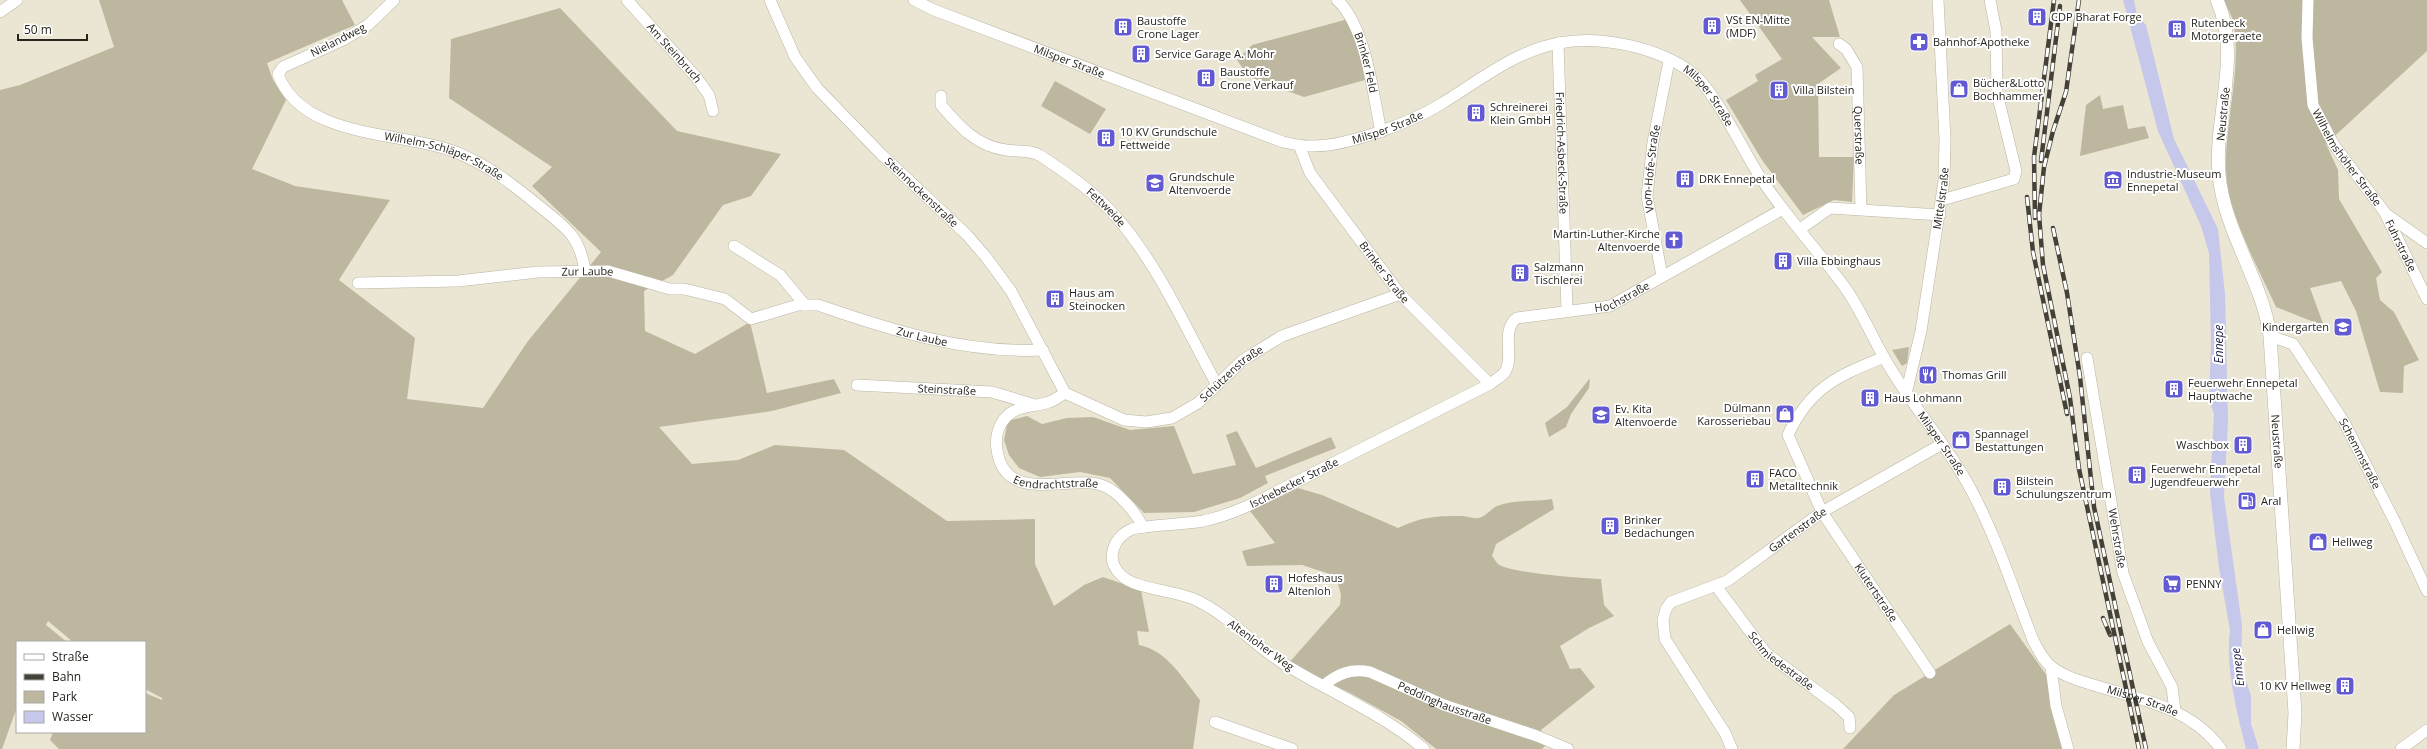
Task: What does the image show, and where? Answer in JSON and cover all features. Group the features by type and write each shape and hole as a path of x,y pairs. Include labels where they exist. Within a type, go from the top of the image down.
{"main road":[{"name":"Neustraße","path":"2217,0 2226,27 2228,60 2219,159 2220,187 2230,222 2266,314 2270,336 2295,713 2294,749"}],"street":[{"path":"0,12 17,0"},
{"name":"Nielandweg","path":"278,74 283,66 343,40 368,25 394,0"},
{"name":"Am Steinbruch","path":"627,0 696,77 709,95 713,111"},
{"name":"Steinnockenstraße","path":"770,0 795,57 807,75 881,154 967,235 1011,291 1065,393"},
{"name":"Milsper Straße","path":"914,0 934,10 1283,142 1299,145 1324,145 1381,132 1423,115 1518,56 1558,43 1582,40 1609,41 1640,49 1684,67 1702,84 1762,180 1847,291 1866,321 1884,358 1906,394 1942,444 1968,484 1986,518 2033,640 2051,667 2069,677 2175,711 2195,721 2221,749"},
{"name":"Brinker Feld","path":"1338,0 1359,33 1381,132"},
{"name":"Mittelstraße","path":"1906,394 1920,336 1942,200 1945,139 1938,0"},
{"path":"1942,200 2014,179 2016,171 1997,93 1996,31 1990,0"},
{"name":"Wilhelmshöher Straße","path":"2308,0 2307,38 2313,105 2334,145 2386,214 2427,243"},
{"name":"Friedrich-Asbeck-Straße","path":"1558,43 1567,310"},
{"name":"Querstraße","path":"1840,44 1846,49 1856,67 1861,209"},
{"name":"Vom-Hofe-Straße","path":"1662,276 1648,196 1653,142 1669,61"},
{"name":"Wilhelm-Schläper-Straße","path":"278,74 281,83 298,104 329,122 452,150 494,170 568,230 582,250 585,270"},
{"name":"Fettweide","path":"941,96 941,105 958,125 977,141 1004,150 1036,153 1071,176 1118,218 1161,280 1217,385"},
{"name":"Brinker Straße","path":"1299,145 1314,179 1400,294 1490,384"},
{"path":"1800,229 1830,208 1940,215"},
{"name":"Hochstraße","path":"1490,384 1506,370 1510,326 1512,321 1524,315 1610,306 1783,209"},
{"name":"Fuhrstraße","path":"2386,214 2427,299"},
{"path":"734,246 780,275 805,305"},
{"name":"Zur Laube","path":"358,283 458,281 538,272 585,270 608,271 670,289 684,290 725,299 751,319 781,309 805,305 818,305 943,342 1016,351 1043,350"},
{"name":"Schützenstraße","path":"1065,393 1124,420 1146,422 1172,418 1198,403 1243,360 1282,336 1400,294"},
{"name":"Schemmstraße","path":"2270,336 2293,344 2344,422 2395,522 2427,591"},
{"name":"Klutertstraße","path":"1884,358 1849,371 1818,390 1801,412 1788,435 1822,512 1930,673"},
{"name":"Wehrstraße","path":"2087,358 2123,573 2148,642 2172,687 2175,711"},
{"name":"Ischebecker Straße","path":"1115,568 1113,552 1117,541 1125,532 1143,527 1202,521 1246,507 1490,384"},
{"name":"Steinstraße","path":"857,385 992,392 1036,406"},
{"name":"Eendrachtstraße","path":"1065,393 1049,402 1016,410 1007,416 1000,424 996,444 998,454 1008,473 1019,480 1032,485 1104,485 1116,494 1143,527"},
{"name":"Gartenstraße","path":"1732,749 1725,733 1665,639 1663,620 1666,609 1671,602 1681,597 1716,586 1735,576 1822,512 1942,444"},
{"name":"Altenloher Weg","path":"1115,568 1127,580 1134,583 1186,595 1208,606 1285,665 1396,728 1424,749"},
{"name":"Schmiedestraße","path":"1716,586 1766,653 1836,705 1849,717 1850,728"},
{"path":"2051,667 2056,706 2068,749"},
{"name":"Peddinghausstraße","path":"1323,686 1346,672 1359,670 1370,672 1444,705 1537,736 1568,749"},
{"path":"1216,722 1292,749"},
{"path":"2401,749 2427,730"}],"green space":[{"path":"99,0 342,0 355,25 267,63 273,80 286,100 252,169 295,186 390,200 339,280 415,338 407,399 483,408 528,341 601,252 532,186 552,167 449,98 451,39 560,8 677,131 781,154 751,196 723,205 673,275 644,291 645,331 695,354 750,322 767,393 834,379 841,393 772,411 659,427 692,464 738,460 775,445 844,450 947,521 1035,519 1035,564 1054,606 1084,585 1103,577 1141,590 1149,632 1137,631 1139,645 1158,653 1174,666 1200,700 1193,749 59,749 50,740 53,733 146,733 146,693 162,700 162,698 146,690 146,641 72,641 48,621 46,625 66,641 16,641 16,710 2,749 0,749 0,90 20,85 114,47"},
{"path":"1740,0 1829,0 1840,37 1812,37 1841,68 1818,84 1819,157 1854,157 1852,202 1834,200 1803,215 1762,160 1726,100 1758,81 1755,75 1782,59"},
{"path":"2224,0 2427,0 2427,51 2326,144 2338,170 2339,199 2382,272 2376,278 2380,300 2394,312 2419,360 2404,366 2403,393 2380,392 2356,311 2341,281 2310,288 2324,326 2276,307 2255,262 2240,229 2227,183 2227,144 2234,84 2236,44 2233,22"},
{"path":"1348,19 1357,38 1365,80 1304,97 1249,77 1237,60 1252,45"},
{"path":"1055,81 1106,109 1090,134 1041,106"},
{"path":"2100,95 2103,109 2123,105 2128,129 2145,126 2149,138 2080,156 2086,105"},
{"path":"1909,347 1907,363 1902,366 1892,350"},
{"path":"1590,378 1589,388 1571,414 1566,427 1549,437 1545,423 1567,407"},
{"path":"1027,416 1042,424 1067,418 1093,417 1130,430 1174,426 1193,474 1236,465 1226,435 1237,431 1256,468 1331,437 1336,448 1265,476 1268,483 1240,498 1194,512 1144,513 1110,478 1080,472 1040,477 1019,468 1009,455 1004,440 1008,421"},
{"path":"1298,488 1322,495 1398,528 1414,521 1443,516 1479,518 1497,506 1504,504 1552,499 1554,509 1496,544 1492,556 1498,564 1516,570 1579,578 1601,579 1604,605 1614,616 1589,628 1560,646 1570,669 1580,668 1595,687 1541,730 1545,746 1542,749 1436,749 1401,721 1350,693 1288,664 1340,605 1341,595 1336,576 1302,565 1247,566 1242,551 1275,543 1250,511"},
{"path":"2010,624 2050,680 2065,749 1843,749 1894,695"}],"water":[{"name":"Ennepe","path":"2123,0 2134,0 2137,15 2146,25 2174,139 2218,229 2225,294 2228,422 2224,497 2242,625 2241,665 2251,696 2251,724 2259,749 2246,749 2230,675 2230,630 2219,568 2210,493 2214,414 2209,400 2211,344 2209,253 2201,226 2158,131"}],"railway":[{"path":"2035,218 2034,157 2054,0"},
{"path":"2079,0 2066,92 2053,131 2044,167 2039,215 2043,265 2070,398 2079,469 2139,749"},
{"path":"2041,161 2060,6"},
{"path":"2027,197 2033,252 2067,414"},
{"path":"2053,228 2067,293 2080,377 2094,507 2146,749"},
{"path":"2103,618 2110,635"}],"place":[{"name":"CDP Bharat Forge","path":"2037,17"},
{"name":"VSt EN-Mitte (MDF)","path":"1712,26"},
{"name":"Baustoffe Crone Lager","path":"1123,27"},
{"name":"Rutenbeck Motorgeraete","path":"2177,29"},
{"name":"Bahnhof-Apotheke","path":"1919,42"},
{"name":"Service Garage A. Mohr","path":"1141,54"},
{"name":"Baustoffe Crone Verkauf","path":"1206,78"},
{"name":"Bücher&Lotto Bochhammer","path":"1959,89"},
{"name":"Villa Bilstein","path":"1779,90"},
{"name":"Schreinerei Klein GmbH","path":"1476,113"},
{"name":"10 KV Grundschule Fettweide","path":"1106,138"},
{"name":"DRK Ennepetal","path":"1685,179"},
{"name":"Industrie-Museum Ennepetal","path":"2113,180"},
{"name":"Grundschule Altenvoerde","path":"1155,183"},
{"name":"Martin-Luther-Kirche Altenvoerde","path":"1674,240"},
{"name":"Villa Ebbinghaus","path":"1783,261"},
{"name":"Salzmann Tischlerei","path":"1520,273"},
{"name":"Haus am Steinocken","path":"1055,299"},
{"name":"Kindergarten","path":"2343,327"},
{"name":"Thomas Grill","path":"1928,375"},
{"name":"Feuerwehr Ennepetal Hauptwache","path":"2174,389"},
{"name":"Haus Lohmann","path":"1870,398"},
{"name":"Dülmann Karosseriebau","path":"1785,414"},
{"name":"Ev. Kita Altenvoerde","path":"1601,415"},
{"name":"Spannagel Bestattungen","path":"1961,440"},
{"name":"Waschbox","path":"2243,445"},
{"name":"Feuerwehr Ennepetal Jugendfeuerwehr","path":"2137,475"},
{"name":"FACO Metalltechnik","path":"1755,479"},
{"name":"Bilstein Schulungszentrum","path":"2002,487"},
{"name":"Aral","path":"2247,501"},
{"name":"Brinker Bedachungen","path":"1610,526"},
{"name":"Hellweg","path":"2318,542"},
{"name":"Hofeshaus Altenloh","path":"1274,584"},
{"name":"PENNY","path":"2172,584"},
{"name":"Hellwig","path":"2263,630"},
{"name":"10 KV Hellweg","path":"2345,686"}]}
